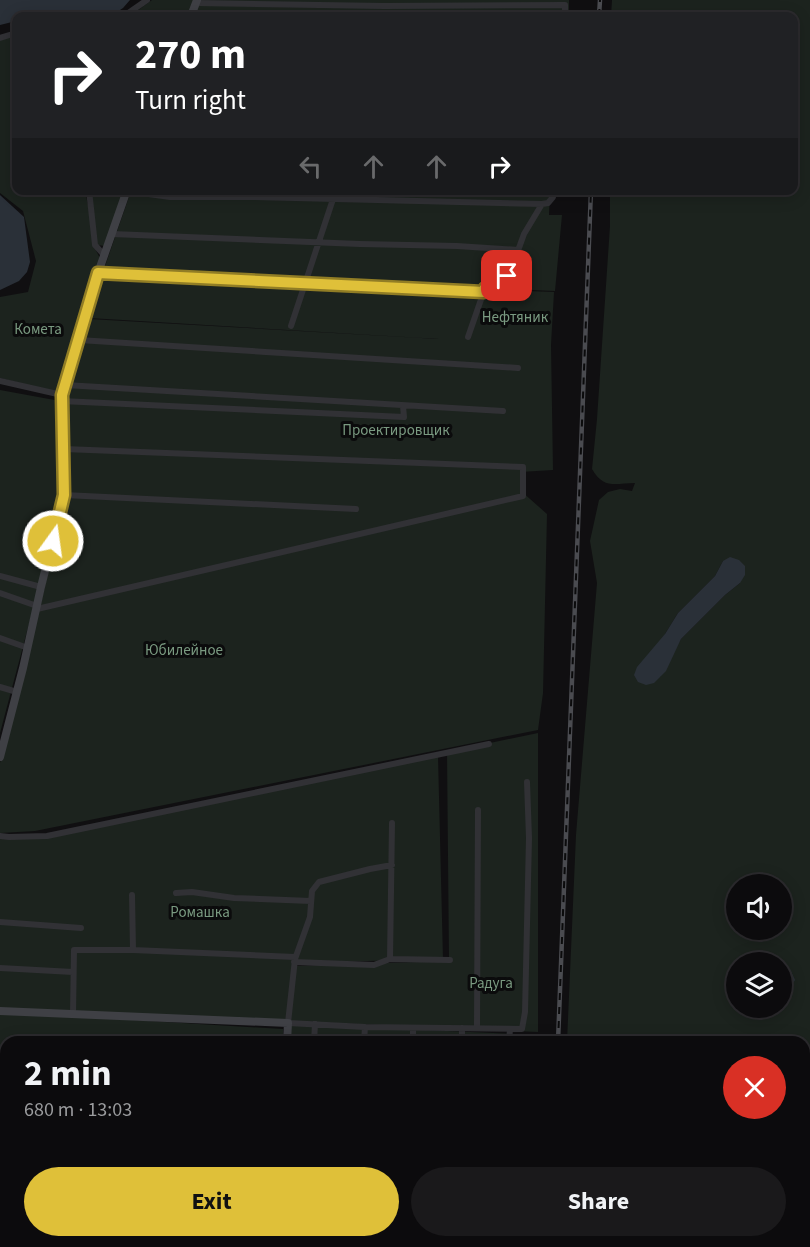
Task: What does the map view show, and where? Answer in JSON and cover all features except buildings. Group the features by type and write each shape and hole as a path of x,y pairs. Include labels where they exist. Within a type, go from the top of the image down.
{"street":[{"path":"130,12 147,0"},
{"path":"197,2 384,6 565,5 565,12"},
{"path":"90,195 95,245 104,255"},
{"path":"0,757 3,735 17,692 64,495 62,394 98,273 126,195"},
{"path":"156,195 542,204 548,203 553,195"},
{"path":"291,326 334,195"},
{"path":"468,337 485,288 507,276 524,234 542,204"},
{"path":"112,234 518,250"},
{"path":"98,273 484,292"},
{"path":"78,340 518,368"},
{"path":"0,381 62,394 404,417 403,405"},
{"path":"62,394 403,405 503,411"},
{"path":"0,593 37,607 523,496 523,467 64,448"},
{"path":"64,495 356,509"},
{"path":"0,576 41,587"},
{"path":"0,638 28,648"},
{"path":"0,687 17,692"},
{"path":"0,836 47,836 489,744"},
{"path":"0,1011 365,1027 522,1029 525,1012 530,838 527,782"},
{"path":"477,1028 478,810"},
{"path":"390,958 392,823"},
{"path":"287,1036 295,959 310,917 312,891 319,882 392,865"},
{"path":"176,893 192,892 234,898 311,901"},
{"path":"132,895 133,950"},
{"path":"0,922 81,928"},
{"path":"73,1014 74,950 133,950 374,965 390,958 450,960"},
{"path":"0,968 74,972"},
{"path":"314,1036 315,1024"},
{"path":"364,1036 365,1027"},
{"path":"412,1036 413,1028"},
{"path":"462,1028 462,1036"},
{"path":"509,1036 510,1029"}],"green space":[{"path":"152,0 194,0 190,12 136,12"},
{"path":"199,0 569,0 569,12 194,12"},
{"path":"612,0 810,0 810,1036 567,1036 576,835 597,583 590,541 599,500 608,492 620,489 632,491 635,483 606,483 592,469 610,195 798,195 798,12 611,12","holes":["723,561 740,583 681,639 660,677 665,634 678,613 715,576"]},
{"name":"Комета","path":"12,34 12,195 86,195 94,247 100,258 60,393 0,378 0,297 28,292 36,261 23,211 0,193 0,36"},
{"path":"91,195 124,195 105,246 97,245"},
{"path":"130,195 550,195 549,215 562,215 555,291 103,272"},
{"path":"104,276 554,292 551,345 553,470 520,472 521,491 547,514 543,693 538,730 35,831 0,833 0,763 26,667 67,493 63,408 89,319 439,339 89,318"},
{"path":"0,390 60,401 61,481 59,500 38,590 0,733"},
{"name":"Ромашка","path":"538,733 538,1032 0,1011 0,838 35,836 438,756 443,959 293,963 297,966 449,961 447,752"},
{"path":"0,1012 283,1029 283,1036 0,1036"},
{"path":"291,1024 538,1035 538,1036 290,1036"}],"shaded area":[{"path":"0,0 130,0 117,12 12,12 12,22 0,25"},
{"path":"0,195 24,217 30,262 27,272 19,281 0,290"},
{"path":"730,557 739,560 745,566 745,575 740,583 681,639 666,671 654,683 646,685 638,682 634,675 637,667 665,634 678,613 715,576 723,561"}],"railway":[{"path":"599,12 600,0"},
{"path":"558,1036 591,195"}],"route":[{"path":"53,541 64,495 62,395 98,273 484,292 485,288 507,276"}],"park label":[{"name":"Нефтяник","path":"515,317"},
{"name":"Проектировщик","path":"396,430"},
{"name":"Юбилейное","path":"184,650"},
{"name":"Радуга","path":"491,983"}]}
